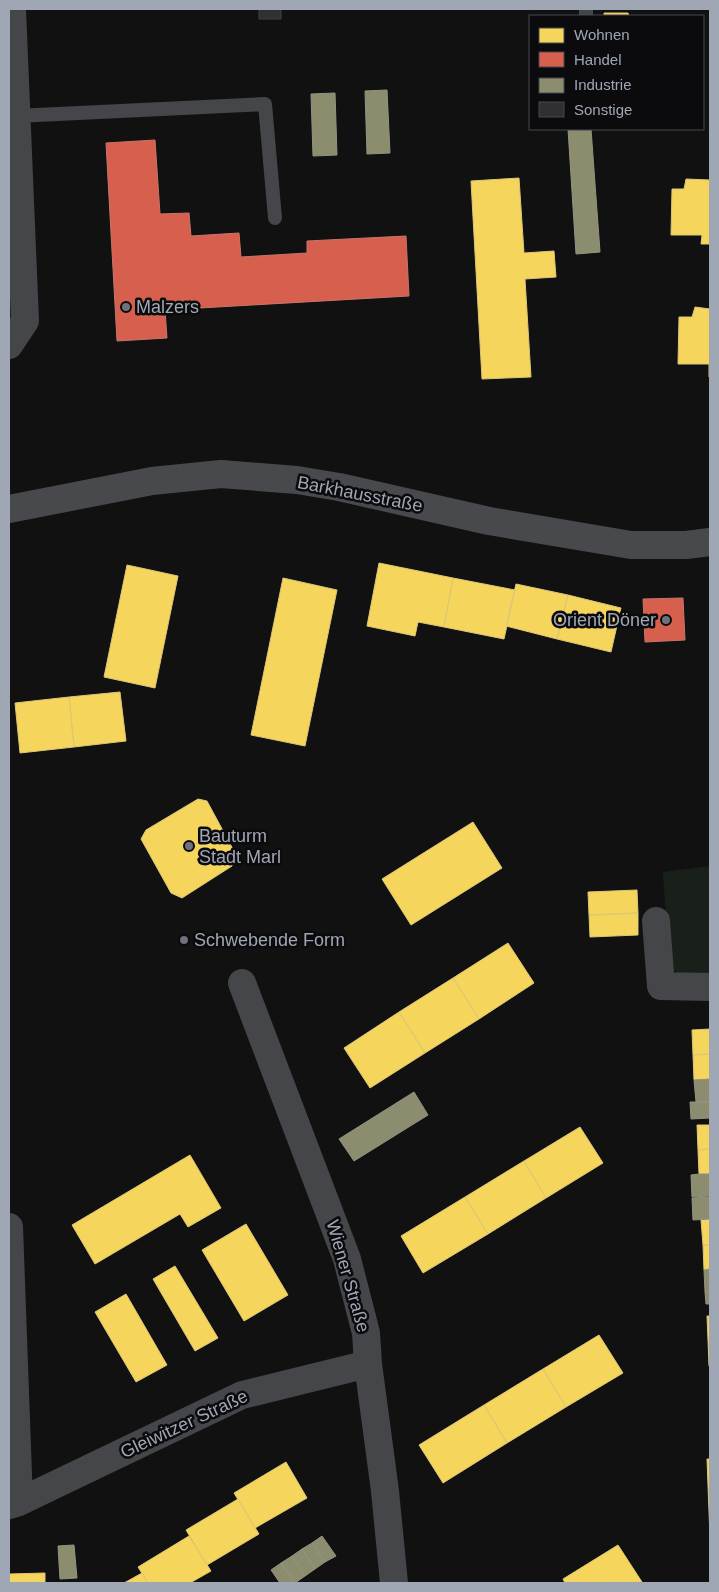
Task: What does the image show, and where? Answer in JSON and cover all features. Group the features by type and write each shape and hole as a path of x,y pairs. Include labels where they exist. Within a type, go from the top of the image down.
{"main road":[{"name":"Barkhausstraße","path":"9,509 152,481 221,474 296,480 339,487 489,521 623,544 686,545 710,542"}],"street":[{"path":"9,344 25,322 12,9"},
{"path":"656,921 661,986 710,987"},
{"name":"Wiener Straße","path":"242,983 347,1259 366,1333 394,1583"},
{"path":"9,1227 14,1504"},
{"name":"Gleiwitzer Straße","path":"14,1504 242,1395 368,1364"}],"lane":[{"path":"16,116 265,104 275,218"}],"shaded area":[{"path":"710,866 710,973 679,974 669,966 663,872"}],"building: Wohnen":[{"path":"604,13 628,13 629,15 604,15"},
{"path":"519,178 524,253 554,251 556,277 525,279 531,377 482,379 471,181"},
{"path":"686,179 710,180 710,244 701,244 702,235 671,235 672,189 684,189"},
{"path":"695,307 710,309 710,377 709,364 678,364 679,317 692,317"},
{"path":"379,563 453,578 444,627 418,622 415,636 367,626"},
{"path":"127,565 178,576 155,688 104,677"},
{"path":"283,578 337,590 305,746 251,735"},
{"path":"453,578 515,590 504,639 444,627"},
{"path":"516,584 568,595 557,639 506,626"},
{"path":"568,595 621,608 611,652 557,639"},
{"path":"120,692 126,741 74,747 69,697"},
{"path":"69,697 74,747 20,753 15,703"},
{"name":"Bauturm Stadt Marl","path":"198,799 207,801 235,853 232,866 182,898 171,893 141,839 146,830"},
{"path":"473,822 502,868 411,925 382,879"},
{"path":"637,890 638,913 589,915 588,892"},
{"path":"638,913 638,935 590,937 589,915"},
{"path":"508,943 534,983 479,1019 453,978"},
{"path":"453,978 479,1019 425,1053 399,1012"},
{"path":"399,1012 425,1053 370,1088 344,1048"},
{"path":"710,1029 710,1054 693,1055 692,1030"},
{"path":"710,1054 710,1079 694,1080 693,1055"},
{"path":"697,1125 710,1125 710,1149 698,1150"},
{"path":"580,1127 603,1163 546,1198 524,1161"},
{"path":"710,1149 710,1174 699,1174 698,1150"},
{"path":"190,1155 221,1208 188,1227 180,1214 95,1264 72,1225"},
{"path":"524,1161 546,1198 488,1234 465,1197"},
{"path":"465,1197 488,1234 423,1273 401,1236"},
{"path":"710,1219 710,1245 703,1245 701,1220"},
{"path":"246,1224 288,1295 244,1321 202,1250"},
{"path":"703,1245 710,1245 710,1269 704,1270"},
{"path":"175,1266 218,1338 195,1351 153,1279"},
{"path":"126,1294 167,1365 136,1382 95,1312"},
{"path":"707,1316 710,1316 710,1340 708,1340"},
{"path":"599,1335 623,1373 566,1407 543,1369"},
{"path":"708,1340 710,1340 709,1366"},
{"path":"543,1369 566,1407 507,1443 484,1405"},
{"path":"484,1405 507,1443 443,1483 419,1445"},
{"path":"707,1459 710,1459 710,1537"},
{"path":"286,1462 307,1498 255,1528 234,1493"},
{"path":"238,1499 259,1534 207,1565 186,1530"},
{"path":"189,1536 211,1571 190,1583 148,1583 138,1567"},
{"path":"618,1545 642,1582 565,1583 563,1579"},
{"path":"45,1573 45,1583 9,1583 9,1574"},
{"path":"142,1573 148,1583 124,1583"}],"building: Handel":[{"path":"155,140 160,214 189,213 191,236 239,233 241,257 307,253 307,241 406,236 409,296 165,310 167,338 117,341 106,143"},
{"path":"683,598 685,640 645,642 643,599"}],"building: Industrie":[{"path":"387,90 390,153 367,154 365,91"},
{"path":"335,93 337,155 313,156 311,94"},
{"path":"568,130 591,130 600,252 576,254"},
{"path":"710,1079 710,1102 696,1102 694,1080"},
{"path":"414,1092 428,1115 354,1161 339,1139"},
{"path":"690,1102 710,1102 710,1118 691,1119"},
{"path":"710,1174 710,1196 692,1197 691,1175"},
{"path":"710,1197 710,1219 693,1220 692,1198"},
{"path":"710,1269 710,1291 705,1292 704,1270"},
{"path":"705,1292 710,1292 710,1304 706,1304"},
{"path":"322,1536 336,1556 325,1562 312,1543"},
{"path":"312,1543 325,1562 315,1569 302,1549"},
{"path":"74,1545 77,1578 60,1579 58,1546"},
{"path":"302,1549 315,1569 305,1576 292,1556"},
{"path":"292,1556 305,1576 295,1583 281,1563"},
{"path":"281,1563 295,1583 280,1583 271,1570"}],"building: Sonstige":[{"path":"259,9 281,9 281,19 259,19"}],"place":[{"name":"Malzers","path":"126,307"},
{"name":"Orient Döner","path":"666,620"},
{"name":"Bauturm Stadt Marl","path":"189,846"},
{"name":"Schwebende Form","path":"184,940"}]}
